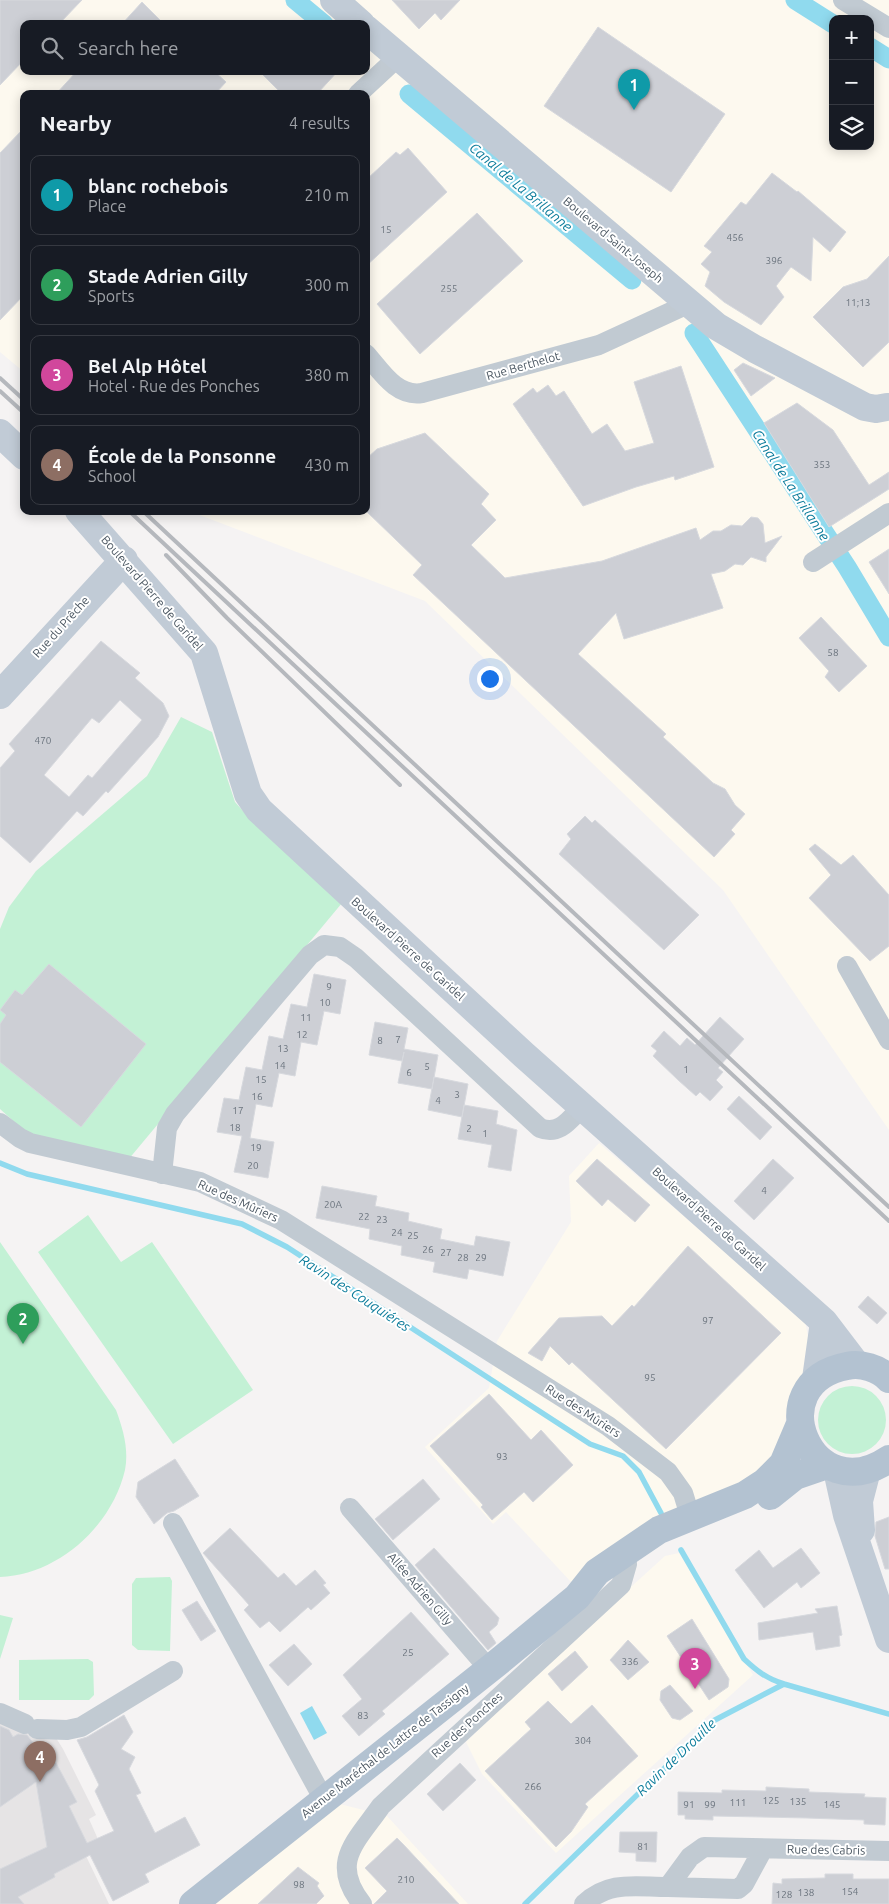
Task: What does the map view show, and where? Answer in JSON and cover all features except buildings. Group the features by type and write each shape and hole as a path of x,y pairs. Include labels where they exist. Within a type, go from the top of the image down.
{"main road":[{"path":"878,1464 852,1472 832,1467 813,1455 804,1440 800,1424 803,1400 816,1379 832,1369 856,1364 869,1367 889,1379"},
{"name":"Avenue Maréchal de Lattre de Tassigny","path":"193,1904 489,1669 576,1597 597,1572 659,1530 746,1495 765,1482 783,1464 800,1424"},
{"name":"Avenue Maréchal de Lattre de Tassigny","path":"576,1597 601,1583 670,1537 767,1498 795,1476 832,1467"}],"street":[{"path":"334,0 356,20"},
{"path":"843,0 889,28"},
{"name":"Boulevard Saint-Joseph","path":"370,32 688,304 730,335 865,407 876,409 888,407"},
{"path":"362,90 398,57"},
{"name":"Rue Berthelot","path":"370,358 397,388 409,393 422,393 599,344 688,304"},
{"path":"0,433 20,452"},
{"path":"826,553 889,514"},
{"name":"Boulevard Pierre de Garidel","path":"83,515 204,653 248,794 259,810 408,949 824,1322 856,1364"},
{"name":"Rue du Prêche","path":"0,695 124,560"},
{"path":"162,1174 167,1128 175,1114 310,955 324,945 340,947 356,958 540,1128 552,1131 562,1127 583,1106"},
{"path":"847,966 889,1040"},
{"name":"Rue des Mûriers","path":"0,1122 20,1138 30,1142 210,1186 281,1220 608,1426 668,1472 683,1493 690,1516"},
{"path":"816,1379 824,1322"},
{"path":"863,1561 859,1501 878,1464"},
{"path":"832,1467 889,1638"},
{"name":"Allée Adrien Gilly","path":"350,1508 489,1669"},
{"path":"173,1523 324,1800"},
{"name":"Rue des Ponches","path":"362,1904 346,1879 346,1862 353,1846 381,1806 621,1585 627,1564"},
{"path":"0,1713 31,1727 67,1730 80,1727 173,1671"},
{"name":"Rue des Cabris","path":"668,1887 690,1857 701,1848 889,1851"},
{"path":"584,1904 597,1893 610,1888 738,1888 744,1884 763,1849"}],"shaded area":[{"path":"0,0 889,0 889,1130 723,890 425,601 199,515 370,515 370,90 20,90 20,369 0,352"},
{"path":"599,1143 805,1321 812,1358 788,1405 782,1442 766,1467 572,1583 506,1512 493,1524 425,1447 489,1388 497,1341 571,1222 569,1176"},
{"path":"679,1553 753,1675 556,1853 482,1774 466,1742 566,1646 665,1556"},
{"path":"0,1708 51,1730 63,1749 96,1815 89,1819 101,1846 86,1856 109,1904 0,1904"},
{"path":"324,1800 387,1816 468,1904 211,1904"}],"green space":[{"path":"181,717 212,732 235,802 251,820 342,903 128,1160 30,1136 0,1109 0,929 9,907 36,871 147,776"},
{"path":"88,1215 121,1262 152,1242 253,1390 173,1444 38,1252"},
{"path":"0,1242 116,1410 126,1447 126,1462 118,1491 108,1510 95,1528 79,1544 62,1557 42,1567 21,1574 0,1577"},
{"path":"852,1386 865,1389 876,1396 883,1407 886,1420 883,1433 876,1444 865,1451 852,1454 839,1451 828,1444 821,1433 818,1420 821,1407 828,1396 839,1389"},
{"path":"170,1577 172,1581 170,1651 138,1650 132,1645 132,1584 136,1578"},
{"path":"0,1615 13,1618 0,1659"},
{"path":"88,1659 93,1662 94,1695 89,1700 19,1700 19,1660"}],"water":[{"path":"312,1706 327,1733 314,1740 300,1713"}],"waterway":[{"name":"Canal de La Brillanne","path":"295,0 319,20"},
{"path":"795,0 829,21"},
{"path":"874,50 889,59"},
{"name":"Canal de La Brillanne","path":"409,94 632,280"},
{"name":"Canal de La Brillanne","path":"694,333 847,567 889,637"},
{"name":"Ravin des Couquiéres","path":"0,1163 27,1174 242,1224 287,1247 590,1444 623,1456 639,1472 661,1513"},
{"name":"Ravin des Couquiéres","path":"681,1550 744,1659 762,1674 784,1684"},
{"name":"Ravin de Drouille","path":"525,1904 713,1721 784,1684 889,1714"}],"railway":[{"path":"0,378 20,396"},
{"path":"0,391 20,409"},
{"path":"133,515 889,1221"},
{"path":"147,515 889,1207"},
{"path":"166,555 227,618 400,785"}],"place":[{"name":"blanc rochebois","path":"634,110"},
{"name":"Stade Adrien Gilly","path":"23,1344"},
{"name":"Bel Alp Hôtel","path":"695,1689"},
{"name":"École de la Ponsonne","path":"40,1782"}]}
